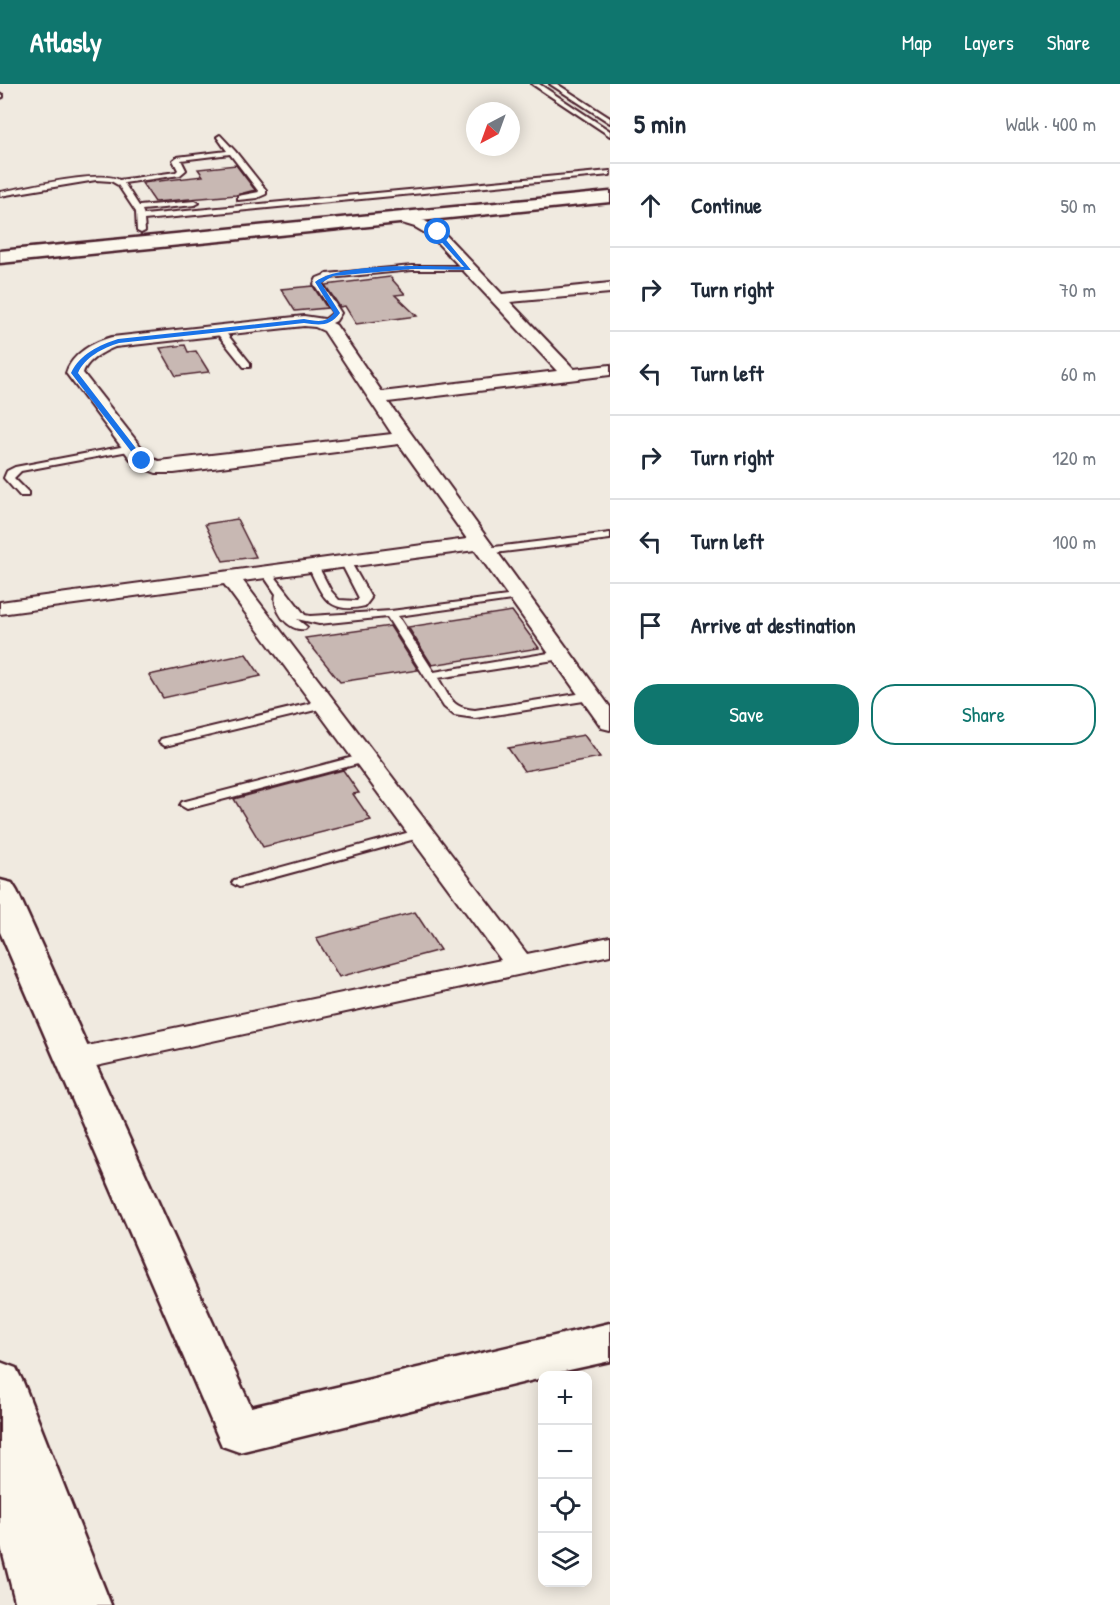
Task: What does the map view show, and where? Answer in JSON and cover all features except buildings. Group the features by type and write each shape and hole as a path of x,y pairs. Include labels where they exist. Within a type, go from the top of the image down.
{"main road":[{"path":"0,243 141,224 610,186"},
{"path":"0,257 610,197"},
{"path":"0,891 72,1060 239,1431 610,1342"},
{"path":"0,1383 86,1605"},
{"path":"0,1449 41,1605"}],"street":[{"path":"437,234 434,221 446,213"},
{"path":"397,218 420,224 437,234 570,375"},
{"path":"498,299 610,288"},
{"path":"404,438 174,467 150,465 142,461 131,448 74,373 75,367 102,346 112,342 304,321 323,324 330,328 404,438 610,723"},
{"path":"378,398 610,370"},
{"path":"0,608 345,561 483,547"},
{"path":"229,577 520,965"},
{"path":"72,1060 610,946"}],"lane":[{"path":"535,84 610,134"},
{"path":"553,84 610,121"},
{"path":"563,84 610,114"},
{"path":"220,137 263,193 255,197 229,200"},
{"path":"119,182 178,174 182,170 176,160 178,158 233,152"},
{"path":"0,194 96,178 110,178 119,182 137,208 141,224 355,195 610,172"},
{"path":"137,208 206,202"},
{"path":"323,324 333,319 337,313 318,284 327,276 412,268 469,268"},
{"path":"219,330 247,365"},
{"path":"24,494 9,478 18,469 131,448"},
{"path":"483,547 610,536"},
{"path":"313,566 332,602 341,606 361,604 365,598 345,561"},
{"path":"266,572 281,595 281,605 294,623 307,629 370,622 391,614 519,597"},
{"path":"391,614 450,707 458,712 469,714 590,696"},
{"path":"431,676 561,655"},
{"path":"165,742 324,704"},
{"path":"187,805 365,758"},
{"path":"239,883 421,833"}],"route":[{"path":"142,461 74,373 78,364 102,346 118,341 304,321 323,324 333,319 337,313 318,282 332,274 412,268 469,268 437,234 438,232"}]}
